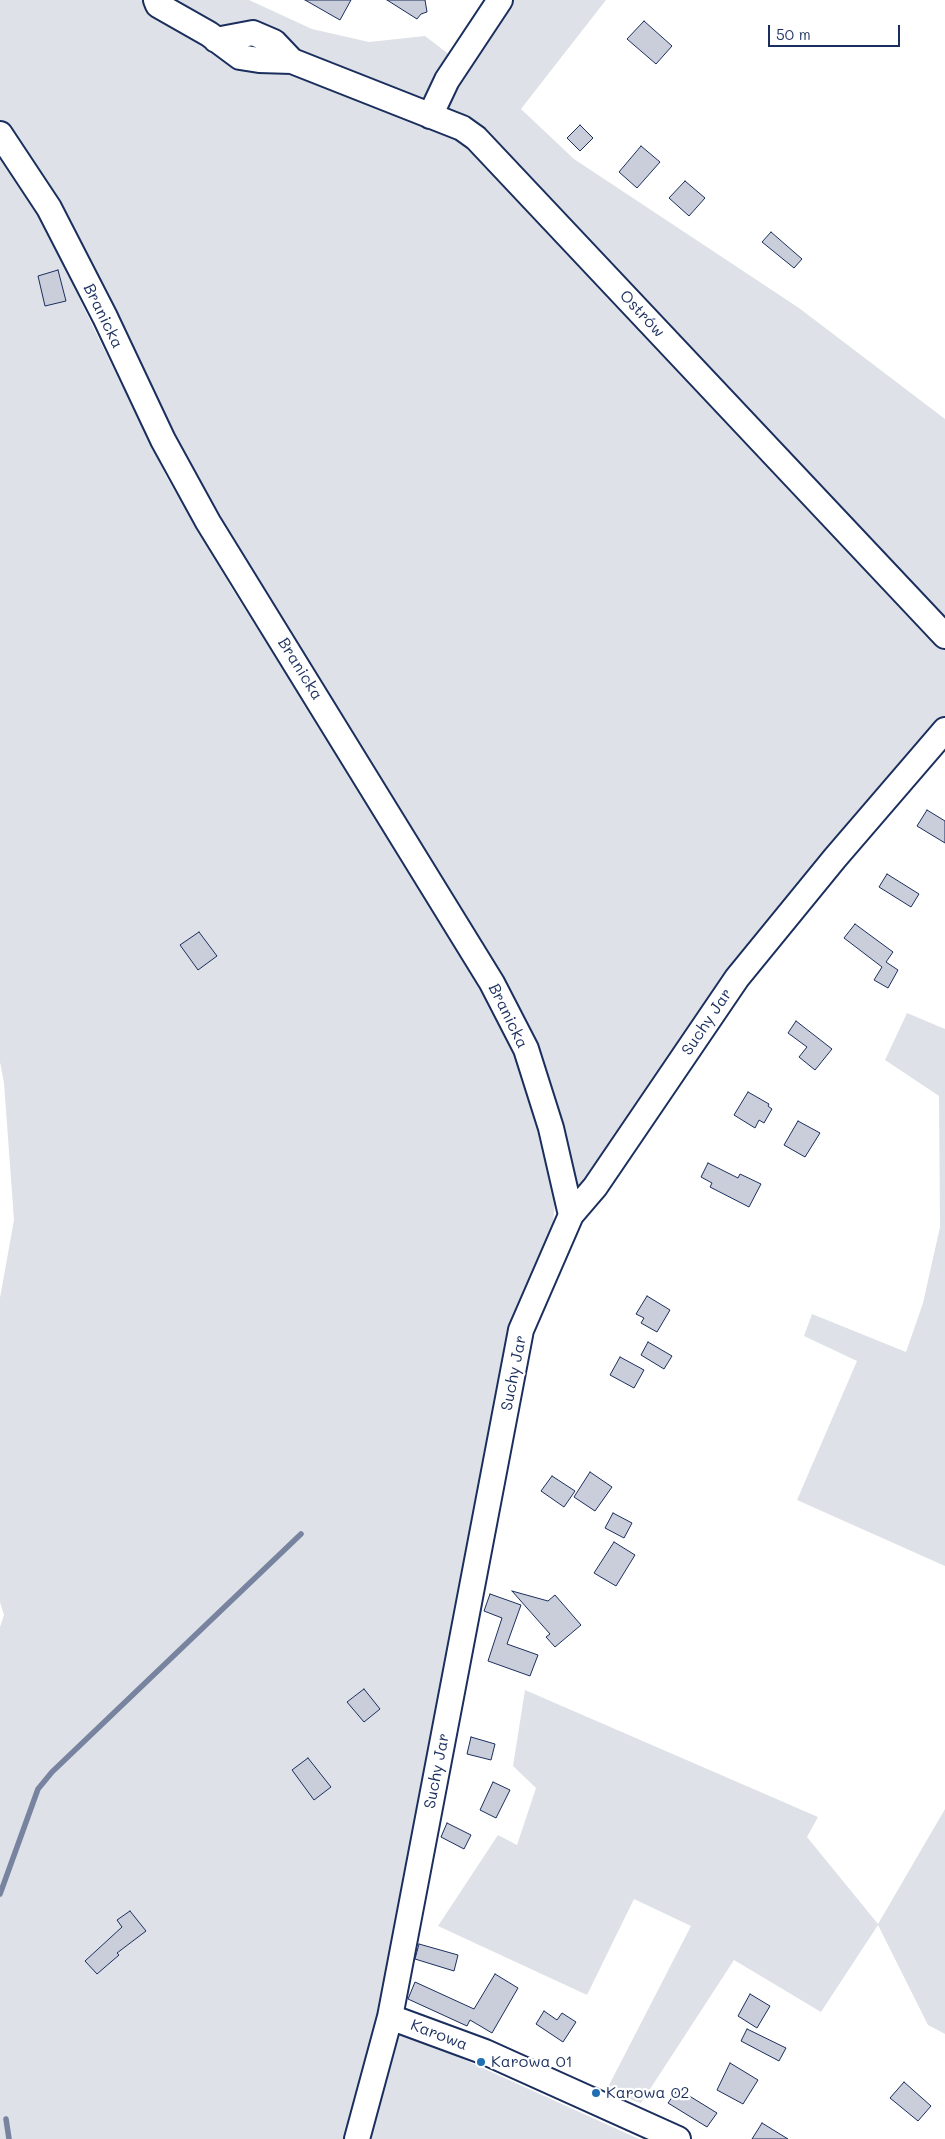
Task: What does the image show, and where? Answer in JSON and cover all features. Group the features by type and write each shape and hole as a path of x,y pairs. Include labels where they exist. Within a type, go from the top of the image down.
{"street":[{"name":"Ostrów","path":"156,0 158,6 209,34 240,57 259,60 292,61 462,128 476,138 945,636"},
{"path":"430,116 447,80 500,0"},
{"name":"Branicka","path":"0,134 49,208 105,317 163,440 208,522 492,983 526,1049 551,1128 570,1215"},
{"name":"Suchy Jar","path":"357,2139 390,2017 522,1330 570,1215 596,1186 737,978 835,858 945,730"},
{"name":"Karowa","path":"390,2017 485,2052 678,2139"}],"shaded area":[{"path":"0,0 148,0 300,74 456,136 480,152 945,650 945,721 579,1190 571,1178 562,1131 210,506 135,353 8,131 0,121"},
{"path":"170,0 249,0 312,29 369,42 425,36 463,65 506,0 606,0 521,109 574,159 799,308 945,419 945,624 475,127 309,63 214,32"},
{"path":"0,152 36,199 56,251 166,476 231,587 469,960 516,1052 541,1124 555,1202 551,1241 361,2085 344,2139 0,2139 0,1627 4,1615 0,1602 0,1298 14,1220 4,1083 0,1062"},
{"path":"907,1013 945,1029 945,1566 797,1500 857,1361 804,1336 812,1314 906,1352 923,1303 940,1227 939,1096 885,1060"},
{"path":"525,1690 818,1817 807,1837 878,1924 945,1809 945,2034 928,2025 878,1925 821,2012 734,1960 641,2103 606,2091 691,1926 634,1899 587,1995 438,1926 498,1835 517,1845 536,1788 513,1766"},
{"path":"399,2030 639,2139 369,2139"}],"building":[{"path":"305,0 351,0 340,20"},
{"path":"387,0 425,0 427,12 421,14 417,19"},
{"path":"644,21 672,46 656,64 627,39"},
{"path":"580,125 593,138 580,151 567,138"},
{"path":"641,146 660,162 637,188 619,172"},
{"path":"685,181 705,198 689,216 669,198"},
{"path":"771,232 802,259 794,268 762,242"},
{"path":"58,270 66,301 45,306 38,276"},
{"path":"927,810 945,821 945,843 917,826"},
{"path":"887,874 919,894 911,907 879,887"},
{"path":"855,924 893,952 886,962 898,970 888,988 874,980 882,967 844,938"},
{"path":"199,932 217,956 198,970 180,945"},
{"path":"796,1021 832,1049 815,1070 799,1057 807,1047 788,1033"},
{"path":"748,1092 769,1104 768,1106 772,1109 764,1123 759,1120 755,1128 734,1115"},
{"path":"798,1121 820,1133 805,1157 784,1145"},
{"path":"708,1163 738,1178 740,1174 761,1184 749,1207 710,1187 712,1183 701,1177"},
{"path":"647,1296 670,1310 657,1332 641,1323 644,1318 636,1314"},
{"path":"648,1342 672,1356 664,1369 641,1355"},
{"path":"620,1357 644,1370 634,1388 610,1375"},
{"path":"590,1472 612,1487 595,1511 574,1497"},
{"path":"552,1476 575,1491 564,1507 541,1491"},
{"path":"613,1513 632,1523 624,1538 605,1528"},
{"path":"614,1542 635,1555 616,1586 594,1573"},
{"path":"512,1591 548,1601 555,1595 581,1625 555,1647 546,1637 550,1634"},
{"path":"490,1594 521,1605 507,1644 538,1655 530,1676 488,1661 502,1618 484,1611"},
{"path":"364,1689 380,1709 364,1722 347,1702"},
{"path":"471,1737 495,1744 491,1760 467,1754"},
{"path":"308,1758 331,1787 314,1800 292,1770"},
{"path":"493,1782 510,1790 496,1818 480,1810"},
{"path":"447,1823 471,1835 464,1849 441,1837"},
{"path":"130,1911 146,1931 117,1953 119,1955 97,1974 85,1961 122,1927 117,1920"},
{"path":"419,1944 458,1955 454,1971 415,1959"},
{"path":"495,1974 518,1988 492,2033 470,2020 467,2026 408,1999 415,1982 474,2009"},
{"path":"750,1994 770,2006 757,2028 738,2016"},
{"path":"544,2011 557,2020 562,2013 576,2022 563,2042 536,2024"},
{"path":"747,2029 786,2048 779,2061 741,2041"},
{"path":"730,2063 758,2080 743,2104 717,2090"},
{"path":"904,2082 931,2106 918,2121 890,2098"},
{"path":"678,2089 717,2113 707,2127 668,2103"},
{"path":"762,2123 788,2139 752,2139"}],"waterway":[{"path":"0,1894 38,1789 52,1772 301,1534"},
{"path":"6,2119 9,2139"}],"place":[{"name":"Karowa 01","path":"481,2062"},
{"name":"Karowa 02","path":"596,2093"}]}
